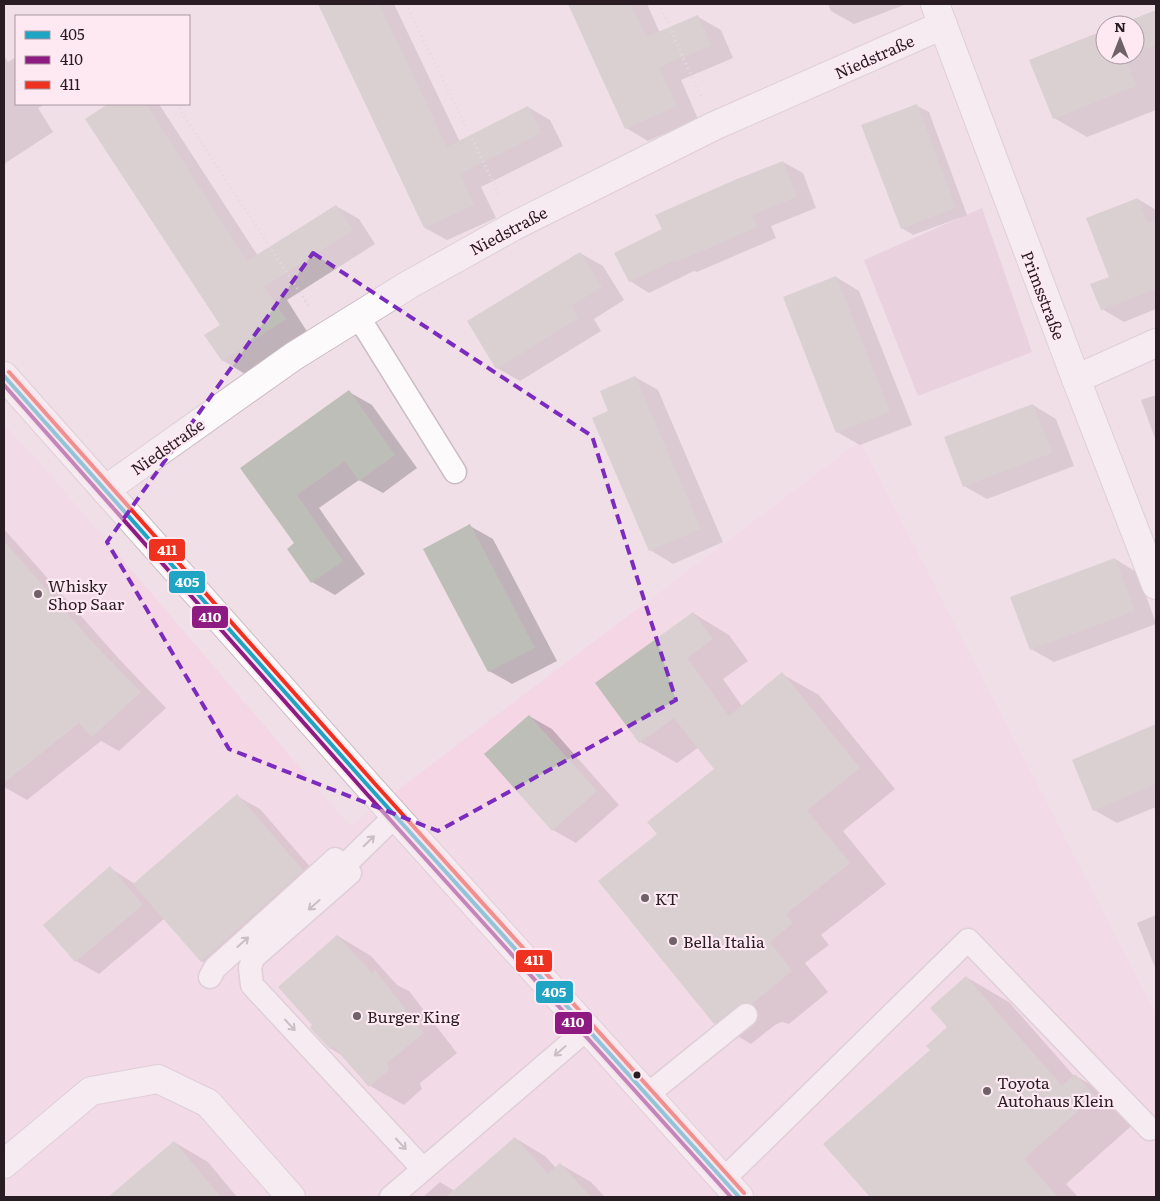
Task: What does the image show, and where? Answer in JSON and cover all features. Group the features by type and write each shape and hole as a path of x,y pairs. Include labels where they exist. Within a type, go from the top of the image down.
{"street":[{"name":"Niedstraße","path":"105,490 294,356 410,284 514,226 605,179 939,15"},
{"name":"Primsstraße","path":"939,15 1156,585"},
{"path":"1076,379 1156,343"},
{"path":"4,376 395,816 731,1189"},
{"path":"4,1164 91,1091 158,1079 208,1103 291,1197"}],"lane":[{"path":"358,316 454,472"},
{"path":"395,816 347,869 254,958 250,968 252,985 423,1169"},
{"path":"210,977 214,968 335,859 347,869"},
{"path":"731,1189 968,940 1150,1129"},
{"path":"647,1095 746,1015"},
{"path":"391,1197 587,1029"}],"path":[{"path":"406,4 514,226"},
{"path":"659,4 714,126"},
{"path":"177,105 328,335"}],"highlighted area":[{"path":"313,253 592,436 676,700 438,831 229,749 107,542"}],"shaded area":[{"path":"982,208 1032,352 918,396 864,260"},
{"path":"4,424 40,463 350,826 860,441 1156,1014 1156,1197 4,1197"}],"building":[{"path":"318,4 379,4 447,147 528,106 541,133 460,174 474,205 424,228"},
{"path":"568,4 631,4 646,37 698,15 711,46 659,67 677,106 625,129"},
{"path":"1156,10 1156,45 1145,49 1145,15 1143,15"},
{"path":"1095,34 1095,65 1128,65 1136,86 1053,119 1029,60"},
{"path":"917,104 956,208 901,229 861,125"},
{"path":"106,105 147,105 247,261 336,205 353,230 264,287 286,319 222,361 204,335 220,325 85,119"},
{"path":"783,161 797,197 752,215 758,227 676,262 675,260 629,282 614,253 662,229 655,215"},
{"path":"1138,198 1148,223 1156,220 1156,289 1101,310 1090,284 1109,277 1086,218"},
{"path":"580,252 602,287 571,306 579,318 496,369 467,321"},
{"path":"836,276 890,412 836,433 783,297"},
{"path":"635,376 701,529 649,551 592,418 608,411 600,391"},
{"path":"349,390 395,455 359,481 345,461 297,495 343,561 311,583 287,549 294,543 240,468"},
{"path":"1033,404 1052,453 963,487 944,437"},
{"path":"470,524 535,648 488,672 423,549"},
{"path":"4,541 94,644 141,692 92,737 79,723 4,783"},
{"path":"1115,558 1135,611 1030,650 1010,597"},
{"path":"693,612 713,639 687,658 729,716 782,672 860,768 807,810 850,863 786,914 793,923 770,942 792,971 752,1004 744,1002 738,1005 714,1024 598,881 657,834 647,822 714,769 674,718 639,743 595,683"},
{"path":"529,715 597,791 552,831 484,754"},
{"path":"1156,724 1156,784 1093,811 1072,760"},
{"path":"237,794 303,870 201,962 133,884"},
{"path":"110,866 143,905 75,962 43,925"},
{"name":"Burger King","path":"337,935 372,973 375,970 424,1033 387,1063 389,1070 369,1087 333,1046 330,1049 310,1028 312,1025 278,987"},
{"name":"Toyota Autohaus Klein","path":"966,976 1062,1086 1075,1074 1095,1096 1024,1159 1058,1197 870,1197 823,1144 930,1050 926,1046 947,1027 930,1008"},
{"path":"515,1137 548,1174 560,1163 591,1197 446,1197"},
{"path":"174,1141 221,1197 108,1197"}],"transit line":[{"name":"411","path":"9,372 376,785 744,1193"},
{"name":"405","path":"4,376 371,789 739,1197"},
{"name":"410","path":"4,385 366,793 731,1197"}],"place":[{"name":"Whisky Shop Saar","path":"38,594"},
{"name":"KT","path":"645,898"},
{"name":"Bella Italia","path":"673,941"},
{"name":"Burger King","path":"357,1016"},
{"name":"Toyota Autohaus Klein","path":"987,1091"}]}
